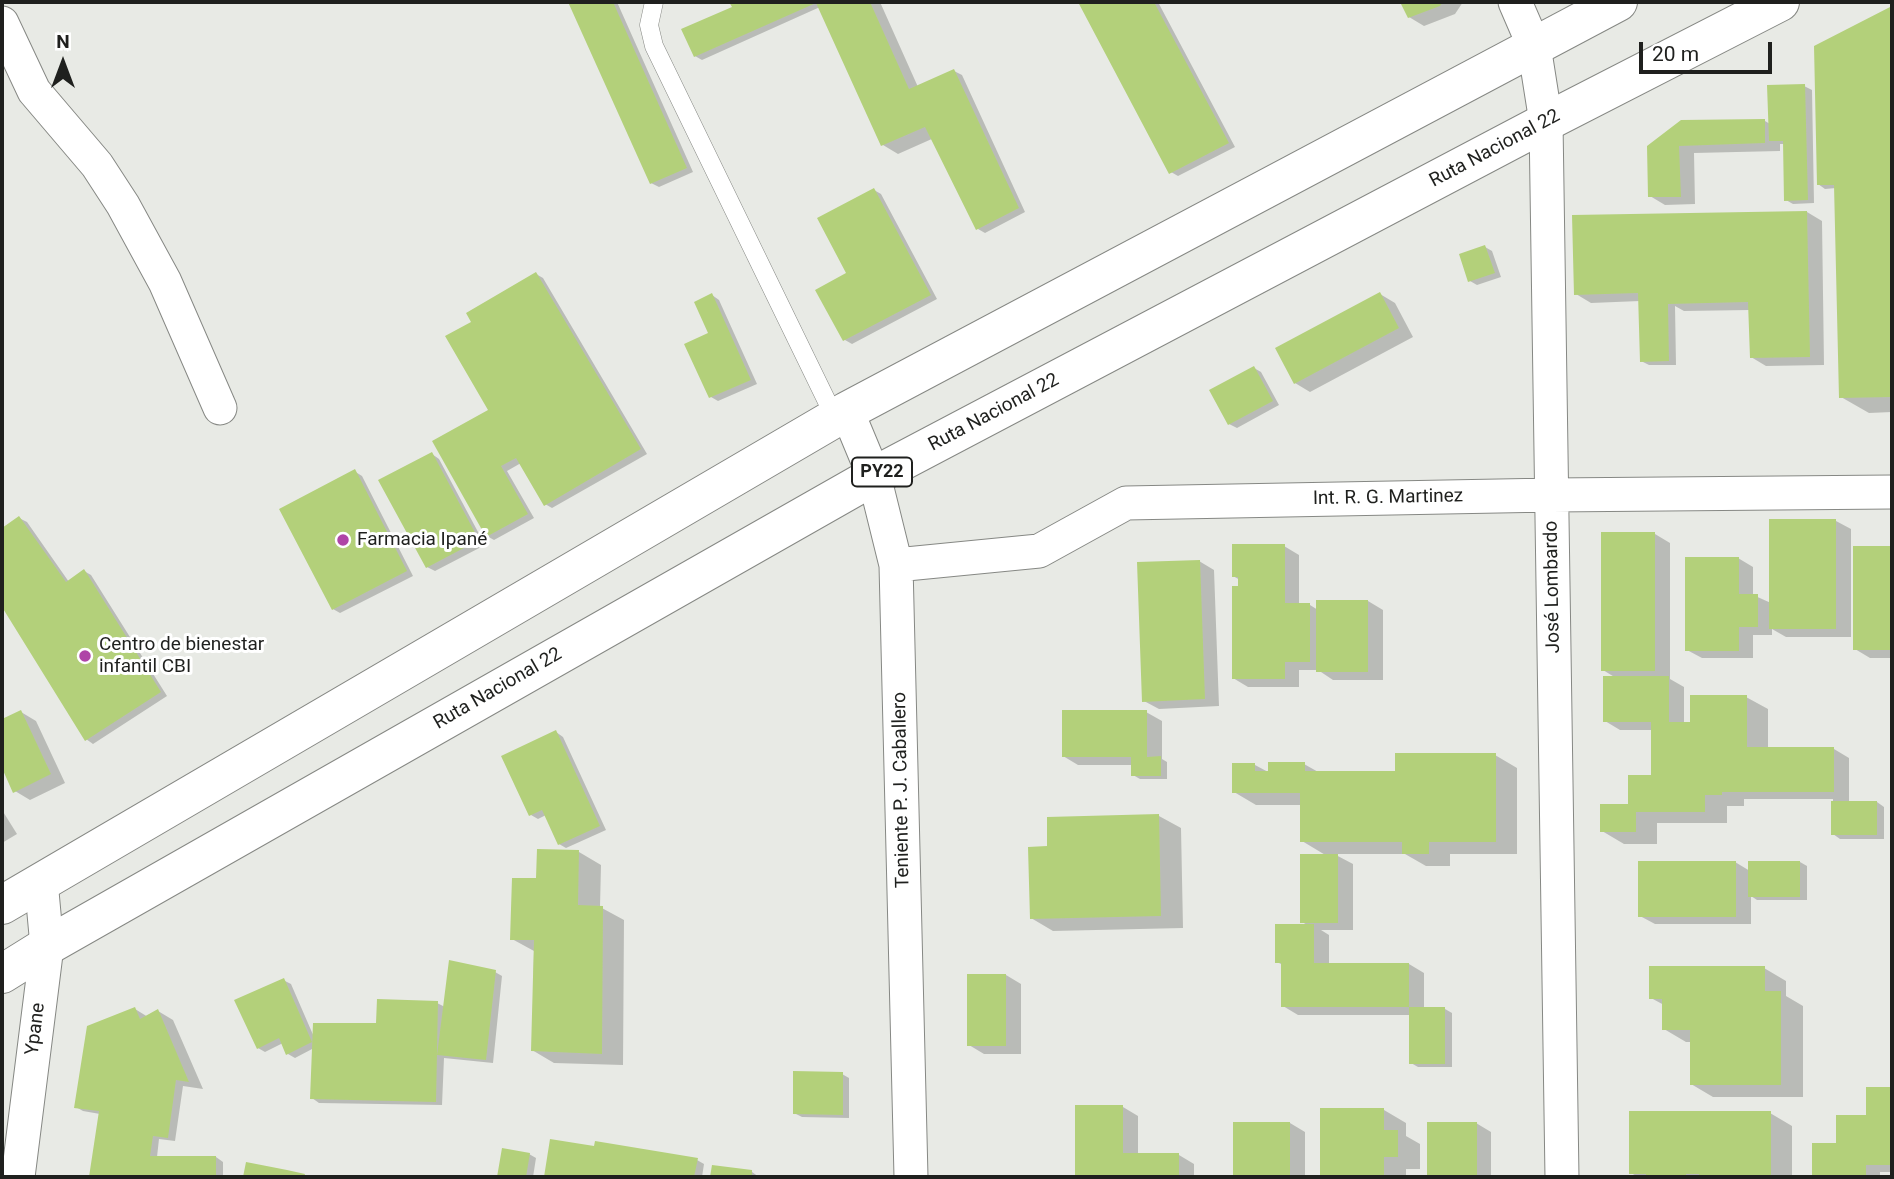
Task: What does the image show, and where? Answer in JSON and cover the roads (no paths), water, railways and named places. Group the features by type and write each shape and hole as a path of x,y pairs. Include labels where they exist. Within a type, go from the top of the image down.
{"highway":[{"path":"2,905 841,415 1618,2"},
{"name":"Ruta Nacional 22","path":"2,974 874,476 1546,122 1780,2"}],"street":[{"name":"José Lombardo","path":"1515,2 1534,46 1546,122 1562,1177"},
{"path":"2,23 34,91 97,166 123,205 166,282 220,408"},
{"name":"Teniente P. J. Caballero","path":"841,415 874,476 897,565 911,1177"},
{"name":"Int. R. G. Martinez","path":"897,565 1039,551 1126,503 1892,492"},
{"name":"Ypane","path":"18,1177 47,946 41,881"}],"lane":[{"path":"654,2 649,25 654,46 841,415"}],"place":[{"name":"Farmacia Ipané","path":"343,540"},
{"name":"Centro de bienestar infantil CBI","path":"85,656"}]}
